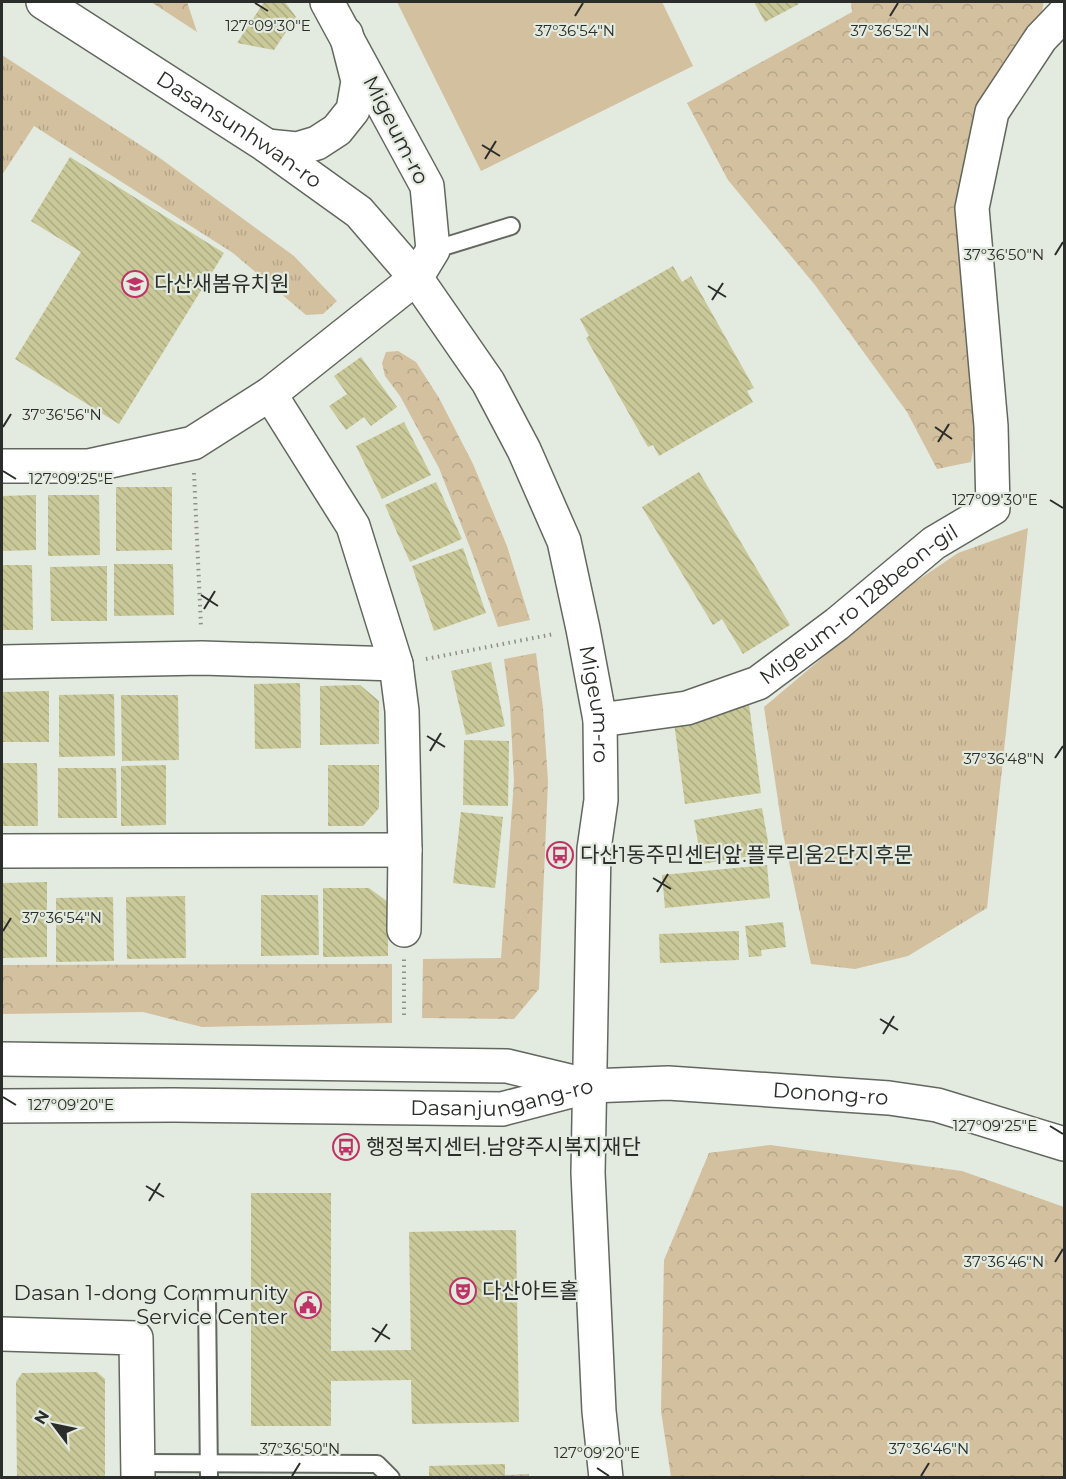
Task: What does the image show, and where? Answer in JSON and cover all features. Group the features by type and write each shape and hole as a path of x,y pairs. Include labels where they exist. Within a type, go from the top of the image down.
{"street":[{"name":"Dasansunhwan-ro","path":"43,2 267,146 359,212 416,278"},
{"name":"Migeum-ro","path":"327,2 427,186 433,250"},
{"name":"Migeum-ro 128beon-gil","path":"600,720 687,708 758,683 837,624 934,543 993,508 991,426 972,208 992,112 1041,38 1065,14"},
{"path":"267,146 297,149 317,143 337,130 353,110 358,81 346,34"},
{"path":"2,466 87,466 193,443 270,394 416,278 433,250"},
{"name":"Migeum-ro","path":"416,278 488,382 524,450 564,540 600,720 601,800 594,849 588,1173 599,1411 606,1478"},
{"path":"270,394 354,526 396,664 402,711 404,930"},
{"path":"2,662 202,658 396,664"},
{"path":"2,851 405,850"},
{"name":"Dasanjungang-ro","path":"2,1059 507,1066 591,1086"},
{"name":"Donong-ro","path":"591,1086 668,1083 889,1098 937,1105 1065,1144"},
{"name":"Dasanjungang-ro","path":"2,1106 174,1105 502,1109 591,1086"},
{"path":"2,1334 136,1338 138,1470"}],"lane":[{"path":"433,250 511,226"},
{"path":"207,1299 209,1470"},
{"path":"138,1470 324,1470 376,1464 391,1478"}],"path":[{"path":"193,443 202,658"},
{"path":"396,664 583,629"},
{"path":"404,930 404,1015"}],"green space":[{"path":"151,2 187,2 197,32"},
{"path":"397,2 662,2 693,66 481,171"},
{"path":"851,2 1044,2 1040,19 981,112 978,420 971,462 937,469 907,412 815,285 728,180 687,103 852,12"},
{"path":"2,55 157,156 294,256 337,301 323,314 306,315 233,253 34,126 2,175"},
{"path":"398,351 416,362 439,398 473,464 507,546 530,620 498,627 439,468 400,396 385,376 382,363 386,352"},
{"path":"1028,528 987,908 908,956 855,969 811,964 783,834 764,707 899,593 958,553"},
{"path":"536,653 543,708 548,781 539,989 514,1019 422,1018 423,959 501,958 514,781 510,706 504,659"},
{"path":"392,964 392,1023 202,1027 143,1012 2,1014 2,965"},
{"path":"770,1145 962,1171 1064,1207 1064,1477 671,1477 661,1411 664,1260 709,1153"}],"building":[{"path":"264,2 285,2 296,17 274,50 237,43"},
{"path":"754,2 798,2 799,4 765,22"},
{"path":"70,157 224,253 119,424 15,359 81,252 31,221"},
{"path":"673,266 682,282 691,276 754,388 747,391 753,402 659,456 653,445 648,447 586,338 589,336 580,319"},
{"path":"361,357 397,407 371,426 364,417 346,430 329,406 347,394 334,376"},
{"path":"404,422 431,475 382,499 356,446"},
{"path":"699,472 790,625 743,654 722,619 713,625 642,507"},
{"path":"436,482 462,539 410,562 385,505"},
{"path":"116,487 172,487 172,550 116,551"},
{"path":"36,495 36,550 2,551 2,496"},
{"path":"48,495 99,495 100,555 48,556"},
{"path":"463,548 486,613 434,631 412,566"},
{"path":"114,564 173,564 174,615 114,616"},
{"path":"2,565 32,565 33,630 2,630"},
{"path":"107,566 107,621 51,621 50,567"},
{"path":"491,662 505,726 466,735 451,671"},
{"path":"300,683 301,748 255,749 254,684"},
{"path":"360,685 379,701 379,744 320,745 320,686"},
{"path":"49,691 49,742 2,742 2,692"},
{"path":"114,694 115,756 59,757 59,695"},
{"path":"121,695 178,695 179,760 122,761"},
{"path":"749,704 761,793 685,804 673,715"},
{"path":"464,740 509,741 508,806 463,805"},
{"path":"2,763 37,763 38,826 2,825"},
{"path":"166,765 166,825 121,826 121,766"},
{"path":"328,765 379,765 379,808 363,826 328,826"},
{"path":"58,768 116,768 117,818 58,818"},
{"path":"762,808 770,853 702,864 694,820"},
{"path":"461,812 503,817 495,888 453,883"},
{"path":"767,865 770,898 665,908 662,875"},
{"path":"47,882 47,957 2,958 2,883"},
{"path":"323,888 369,888 388,902 388,956 323,957"},
{"path":"261,895 318,895 319,955 261,956"},
{"path":"185,896 186,958 127,959 126,897"},
{"path":"113,897 114,961 56,962 56,898"},
{"path":"783,922 786,947 761,950 762,956 749,957 745,926"},
{"path":"739,931 739,960 660,963 659,934"},
{"name":"다산아트홀","path":"251,1193 331,1193 331,1351 411,1350 409,1232 516,1230 519,1422 412,1424 411,1380 331,1381 331,1426 251,1426"},
{"path":"97,1372 105,1379 105,1478 17,1478 16,1382 22,1373"},
{"path":"505,1464 505,1475 529,1474 529,1478 429,1478 429,1466"}],"place":[{"name":"다산새봄유치원","path":"135,284"},
{"name":"다산1동주민센터앞.플루리움2단지후문","path":"560,855"},
{"name":"행정복지센터.남양주시복지재단","path":"346,1147"},
{"name":"다산아트홀","path":"463,1291"},
{"name":"Dasan 1-dong Community Service Center","path":"308,1305"}]}
